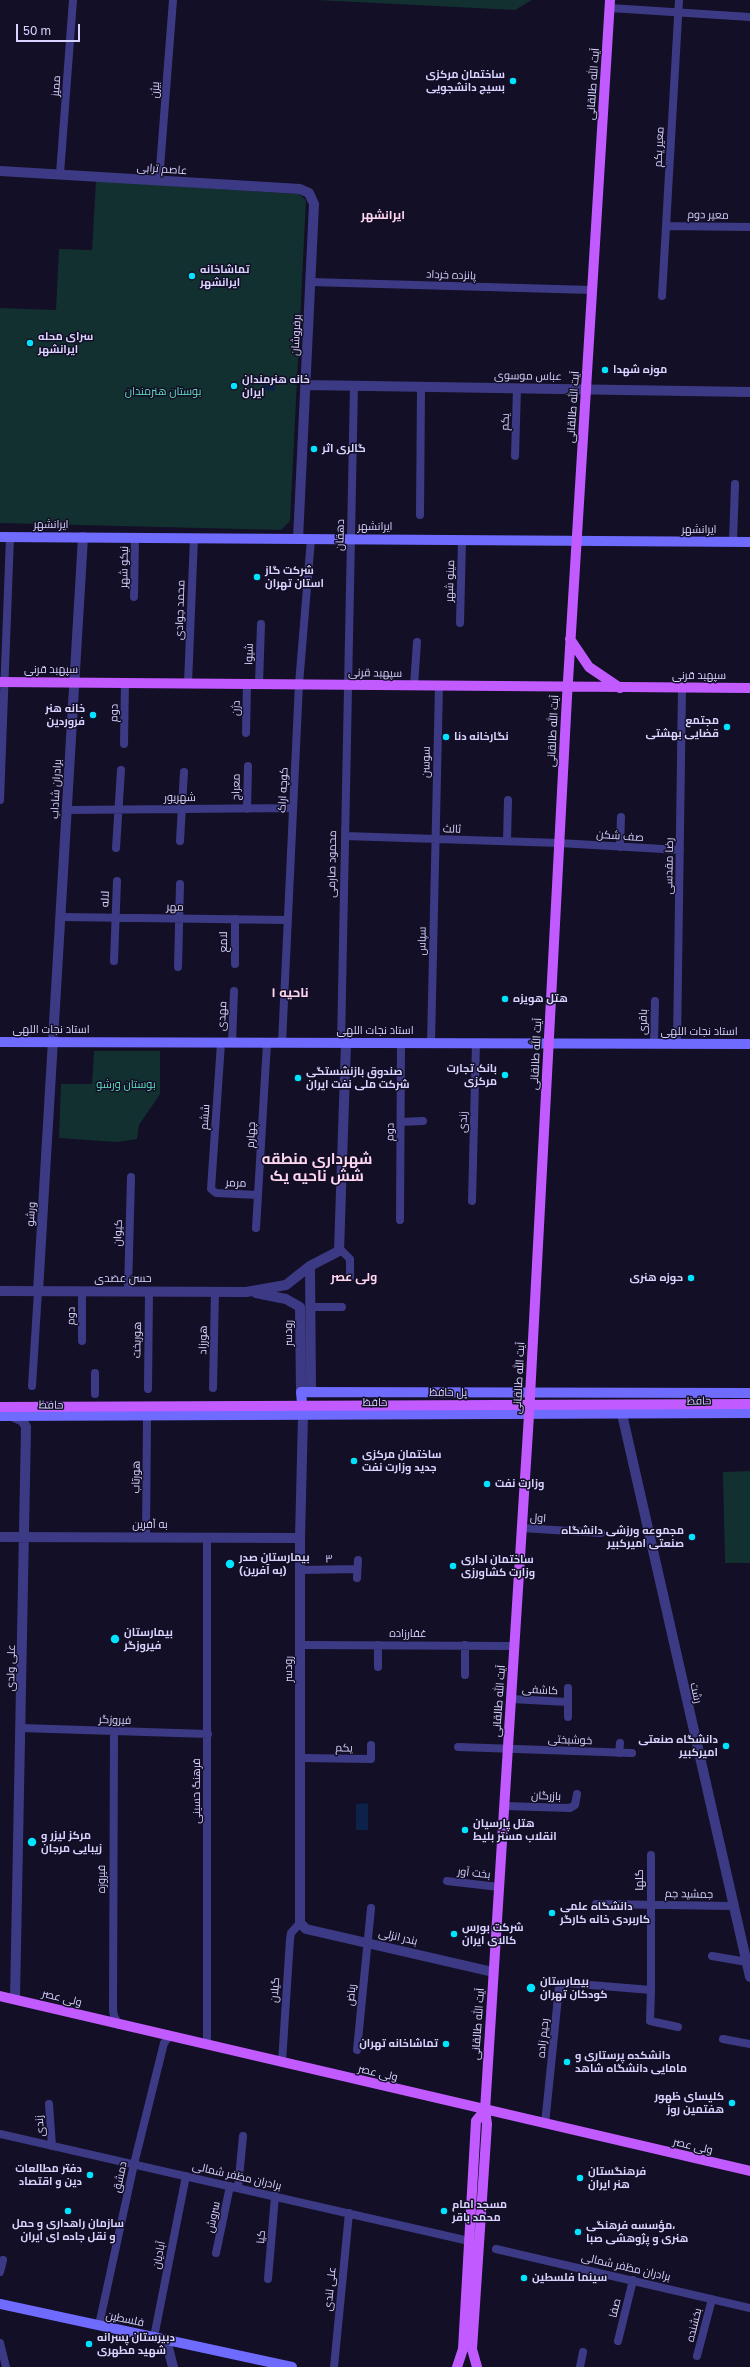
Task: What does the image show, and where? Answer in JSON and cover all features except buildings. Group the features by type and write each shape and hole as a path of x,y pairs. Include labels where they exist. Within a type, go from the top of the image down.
{"main road":[{"name":"آیت الله طالقانی","path":"477,2367 472,2349 487,2124 485,2110 529,1415 567,687 610,4"},
{"name":"ایرانشهر","path":"5,537 750,542"},
{"path":"570,639 589,667 620,688"},
{"name":"سپهبد قرنی","path":"3,682 750,688"},
{"name":"استاد نجات اللهی","path":"0,1042 750,1044"},
{"path":"414,1391 407,1394 403,1405 406,1412 414,1415"},
{"path":"452,1391 464,1396 467,1404 463,1412 452,1415"},
{"name":"حافظ","path":"306,1392 452,1391 750,1393"},
{"path":"303,1416 306,1392"},
{"path":"617,1392 622,1414"},
{"name":"پل حافظ","path":"147,1406 750,1404"},
{"name":"حافظ","path":"0,1407 147,1406"},
{"name":"حافظ","path":"0,1416 147,1417 750,1413"},
{"name":"ولی عصر","path":"0,1996 169,2037 282,2062 750,2172"},
{"name":"آیت الله طالقانی","path":"457,2367 463,2349 476,2121 485,2110"},
{"name":"فلسطین","path":"0,2304 154,2337 273,2365 292,2367"}],"street":[{"name":"ممیز","path":"60,174 73,0"},
{"name":"بیژن","path":"159,181 173,0"},
{"name":"معیر یکم","path":"662,296 679,0"},
{"path":"610,4 678,12 750,17"},
{"name":"عاصم ترابی","path":"0,171 300,189 310,194 314,204"},
{"name":"برفروشان","path":"298,539 314,204"},
{"name":"معیر دوم","path":"666,226 750,227"},
{"name":"پانزده خرداد","path":"310,282 592,290"},
{"name":"عباس موسوی","path":"305,385 750,392"},
{"name":"دهقان","path":"348,685 354,385"},
{"path":"420,515 421,386"},
{"name":"یکم","path":"515,456 518,388"},
{"path":"733,542 735,484"},
{"path":"0,800 5,537"},
{"name":"برادران شاداب","path":"53,1042 83,537"},
{"name":"نیکو شهر","path":"134,597 135,538"},
{"name":"محمد جوادی","path":"188,683 194,538"},
{"name":"کوچه اراک","path":"282,1043 299,684 311,539"},
{"name":"مینو شهر","path":"460,623 462,540"},
{"name":"شیوا","path":"260,684 261,624"},
{"path":"414,686 417,642"},
{"name":"دوم","path":"124,744 125,683"},
{"name":"دژن","path":"246,733 247,684"},
{"name":"محمود صارمی","path":"340,1249 348,685"},
{"name":"سوسن","path":"436,839 439,686"},
{"name":"رضا مقدسی","path":"677,1044 682,688"},
{"name":"معراج","path":"247,809 248,766"},
{"path":"116,848 121,770"},
{"path":"180,841 184,772"},
{"path":"507,841 508,800"},
{"name":"شهریور","path":"67,810 293,808"},
{"path":"620,847 621,817"},
{"name":"ثالث","path":"345,836 559,843"},
{"name":"سپاس","path":"431,1043 436,839"},
{"name":"صف شکن","path":"559,843 680,850"},
{"name":"لاله","path":"114,961 117,881"},
{"path":"178,967 180,884"},
{"name":"مهر","path":"61,917 288,920"},
{"name":"لامع","path":"235,919 235,964"},
{"name":"مهدی","path":"232,1043 234,991"},
{"name":"باقری","path":"654,1044 655,1001"},
{"name":"ورشو","path":"32,1386 53,1042"},
{"name":"ششم","path":"213,1192 211,1189 221,1042"},
{"name":"چهارم","path":"256,1228 267,1043"},
{"name":"دوم","path":"400,1220 402,1043"},
{"name":"زندی","path":"472,1201 476,1043"},
{"path":"401,1122 424,1121"},
{"name":"کیوان","path":"128,1290 131,1177"},
{"name":"مرمر","path":"213,1192 258,1194"},
{"path":"246,1292 286,1285 310,1266 340,1249 350,1259 350,1277"},
{"name":"رودسر","path":"306,1392 310,1307 310,1266"},
{"name":"حسن عضدی","path":"0,1291 128,1290 246,1292"},
{"name":"دوم","path":"82,1291 82,1341"},
{"name":"هوربخت","path":"148,1389 149,1291"},
{"name":"هورزاد","path":"214,1388 215,1291"},
{"name":"رودسر","path":"246,1292 286,1298 300,1307 306,1392"},
{"path":"310,1307 342,1307"},
{"path":"95,1373 95,1394"},
{"name":"رشت","path":"622,1414 750,1977"},
{"name":"علی ولدی","path":"14,1416 23,1421 26,1426 15,2000"},
{"name":"رودسر","path":"300,1923 302,1758 300,1538 303,1416"},
{"name":"هورتاب","path":"146,1537 147,1417"},
{"name":"اول","path":"522,1528 601,1533"},
{"name":"به آفرین","path":"0,1537 300,1538"},
{"name":"فرهنگ حسینی","path":"207,1537 207,2045"},
{"path":"357,1578 358,1560"},
{"name":"۳","path":"301,1570 357,1569"},
{"name":"غفارزاده","path":"301,1645 514,1646"},
{"path":"378,1645 378,1667"},
{"path":"464,1675 465,1645"},
{"path":"568,1688 568,1717"},
{"name":"کاشفی","path":"511,1699 568,1702"},
{"name":"فیروزگر","path":"21,1728 208,1734"},
{"name":"فیروزه","path":"114,1731 113,2010 114,2016 120,2025"},
{"path":"620,1743 620,1753"},
{"name":"یکم","path":"302,1758 371,1759 371,1745"},
{"name":"خوشبختی","path":"458,1746 632,1753"},
{"name":"بازرگان","path":"504,1806 570,1808 575,1805 577,1794"},
{"name":"گلها","path":"651,1855 651,1905"},
{"name":"بخت آور","path":"447,1881 499,1886"},
{"name":"جمشید جم","path":"596,1904 734,1906"},
{"path":"651,1905 650,2021 678,2027"},
{"name":"ریاض","path":"357,2050 371,1908"},
{"name":"بندر انزلی","path":"300,1923 306,1929 493,1972"},
{"name":"گیلان","path":"282,2062 290,1939 291,1933 300,1923"},
{"path":"712,1956 747,1962"},
{"name":"رحیم زاده","path":"545,2124 560,1987 566,1983 651,1990"},
{"name":"دمشق","path":"99,2325 134,2164 164,2043 169,2037"},
{"path":"723,2040 750,2044"},
{"name":"زندی","path":"49,2104 52,2146"},
{"name":"برادران مظفر شمالی","path":"0,2134 469,2241"},
{"name":"سروش","path":"216,2253 234,2187 243,2136"},
{"name":"آبادیان","path":"154,2337 186,2176"},
{"name":"کیا","path":"268,2279 275,2196"},
{"name":"علی لندی","path":"334,2367 349,2213"},
{"name":"برادران مظفر شمالی","path":"496,2249 750,2308"},
{"path":"0,2272 3,2260"},
{"name":"صفا","path":"618,2341 633,2280"},
{"name":"بخشنده","path":"697,2356 712,2299"},
{"path":"166,2340 172,2367"},
{"path":"0,2343 6,2367"},
{"path":"580,2367 583,2352"}],"green space":[{"path":"316,0 532,0 515,10"},
{"name":"بوستان هنرمندان","path":"96,181 299,194 306,200 290,521 281,530 0,523 0,308 56,310 59,249 92,250"},
{"name":"بوستان ورشو","path":"94,1051 160,1051 160,1094 139,1125 137,1139 117,1142 59,1138 61,1084 92,1084"},
{"path":"750,1471 750,1563 725,1563 723,1472"}],"water":[{"path":"263,384 275,385 275,391 263,390"},
{"path":"368,1803 368,1830 356,1830 356,1804"}],"place":[{"name":"ساختمان مرکزی بسیج دانشجویی","path":"513,81"},
{"name":"تماشاخانه ایرانشهر","path":"192,276"},
{"name":"سرای محله ایرانشهر","path":"30,343"},
{"name":"موزه شهدا","path":"605,370"},
{"name":"خانه هنرمندان ایران","path":"234,386"},
{"name":"گالری اثر","path":"314,449"},
{"name":"شرکت گاز استان تهران","path":"257,577"},
{"name":"خانه هنر فروردین","path":"93,715"},
{"name":"مجتمع قضایی بهشتی","path":"727,727"},
{"name":"نگارخانه دنا","path":"446,737"},
{"name":"هتل هویزه","path":"505,999"},
{"name":"بانک تجارت مرکزی","path":"505,1075"},
{"name":"صندوق بازنشستگی شرکت ملی نفت ایران","path":"298,1078"},
{"name":"حوزه هنری","path":"691,1278"},
{"name":"ساختمان مرکزی جدید وزارت نفت","path":"354,1461"},
{"name":"وزارت نفت","path":"487,1484"},
{"name":"مجموعه ورزشی دانشگاه صنعتی امیرکبیر","path":"692,1537"},
{"name":"بیمارستان صدر (به آفرین)","path":"230,1564"},
{"name":"ساختمان اداری وزارت کشاورزی","path":"453,1566"},
{"name":"بیمارستان فیروزگر","path":"115,1639"},
{"name":"دانشگاه صنعتی امیرکبیر","path":"726,1746"},
{"name":"هتل پارسیان انقلاب مستر بلیط","path":"465,1830"},
{"name":"مرکز لیزر و زیبایی مرجان","path":"32,1842"},
{"name":"دانشگاه علمی کاربردی خانه کارگر","path":"552,1913"},
{"name":"شرکت بورس کالای ایران","path":"454,1934"},
{"name":"بیمارستان کودکان تهران","path":"531,1988"},
{"name":"تماشاخانه تهران","path":"446,2044"},
{"name":"دانشکده پرستاری و مامایی دانشگاه شاهد","path":"567,2062"},
{"name":"کلیسای ظهور هفتمین روز","path":"732,2103"},
{"name":"دفتر مطالعات دین و اقتصاد","path":"90,2175"},
{"name":"فرهنگستان هنر ایران","path":"580,2178"},
{"name":"سازمان راهداری و حمل و نقل جاده ای ایران","path":"68,2211"},
{"name":"مسجد امام محمد باقر","path":"444,2211"},
{"name":"مؤسسه فرهنگی، هنری و پژوهشی صبا","path":"578,2232"},
{"name":"سینما فلسطین","path":"524,2278"},
{"name":"دبیرستان پسرانه شهید مطهری","path":"89,2344"}],"district":[{"name":"ایرانشهر","path":"383,215"},
{"name":"ناحیه ۱","path":"290,993"},
{"name":"شهرداری منطقه شش ناحیه یک","path":"317,1168"},
{"name":"ولی عصر","path":"354,1277"}]}
